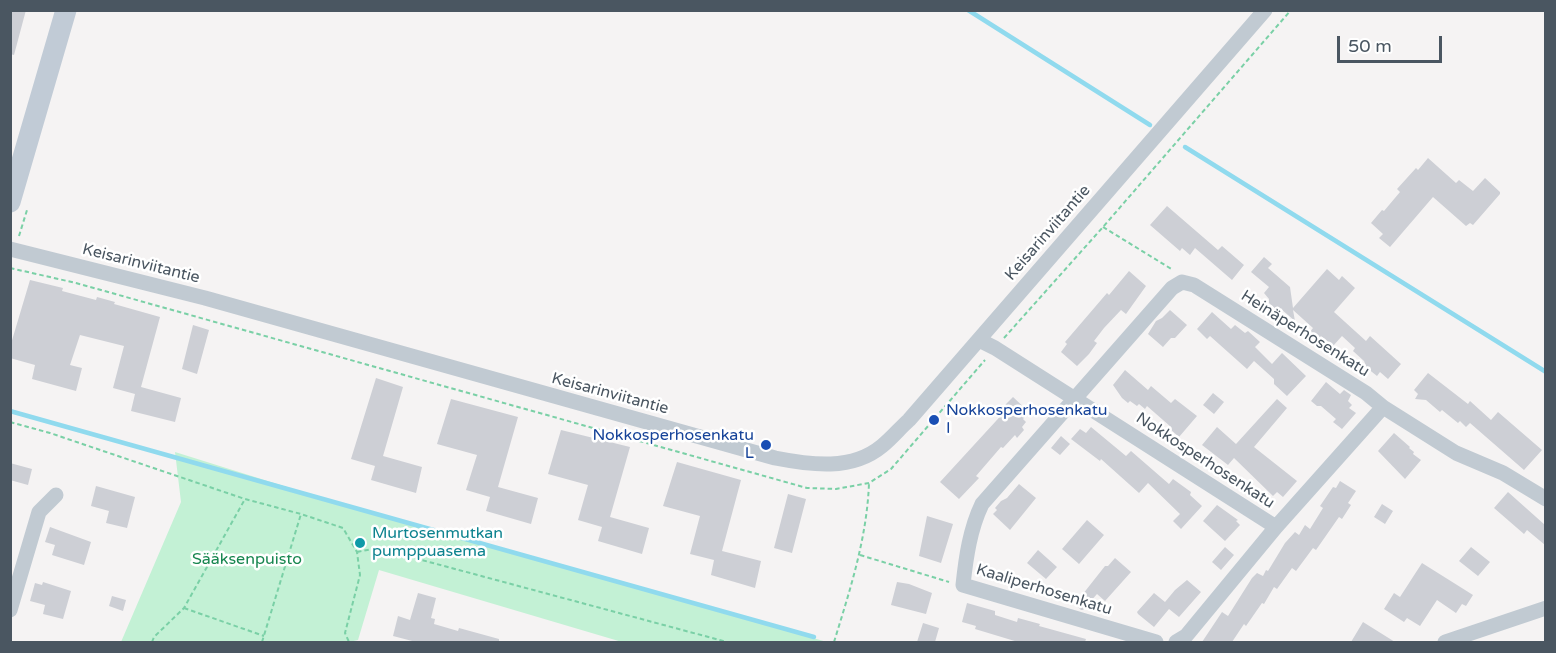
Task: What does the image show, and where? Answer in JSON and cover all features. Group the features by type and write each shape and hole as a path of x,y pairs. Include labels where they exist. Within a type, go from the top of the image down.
{"street":[{"path":"10,202 66,10"},
{"name":"Keisarinviitantie","path":"10,249 205,298 764,455 811,465 844,463 865,456 881,447 909,420 1265,10"},
{"path":"1074,398 1172,288 1182,282"},
{"name":"Heinäperhosenkatu","path":"1182,282 1204,291 1366,393 1383,407 1456,453 1503,473 1545,499"},
{"name":"Nokkosperhosenkatu","path":"979,340 1276,527 1383,407"},
{"name":"Kaaliperhosenkatu","path":"1074,398 982,504 975,519 968,548 963,585 1156,642"},
{"path":"10,610 39,512 56,495"},
{"path":"1176,642 1186,636 1276,527"},
{"path":"1445,642 1545,608"}],"path":[{"path":"10,268 76,283 807,488 836,489 869,483 891,469 1291,10"},
{"path":"1103,227 1173,270 1182,282"},
{"path":"10,422 50,433 245,499 343,528 357,552 360,575 345,633 349,642"},
{"path":"834,642 860,555 868,510 869,483"},
{"path":"152,642 154,637 184,608 245,499"},
{"path":"262,642 302,514"},
{"path":"357,552 377,548 727,642"},
{"path":"860,555 963,585"},
{"path":"184,608 264,636"}],"green space":[{"name":"Sääksenpuisto","path":"175,452 322,498 827,642 622,642 379,570 358,640 349,642 121,642 181,502"}],"building":[{"path":"10,10 26,10 14,55 10,54"},
{"path":"1428,158 1456,183 1459,180 1473,191 1485,178 1500,194 1473,225 1470,223 1466,226 1433,197 1390,247 1379,238 1383,234 1371,223 1400,192 1397,189"},
{"path":"1167,206 1218,250 1222,246 1244,265 1232,280 1195,248 1190,255 1182,248 1180,251 1150,225"},
{"path":"1264,257 1272,264 1268,268 1290,287 1293,308 1327,269 1339,280 1342,276 1355,288 1334,312 1366,341 1370,336 1401,364 1388,379 1380,372 1377,376 1367,368 1364,361 1353,351 1355,348 1342,336 1333,346 1321,336 1318,339 1310,332 1313,328 1293,310 1295,321 1281,309 1278,311 1269,303 1264,293 1269,287 1251,272"},
{"path":"1129,271 1146,286 1126,314 1121,310 1104,328 1094,341 1097,343 1077,366 1061,352 1067,344 1065,342"},
{"path":"30,280 63,288 62,291 96,300 97,297 115,302 114,304 160,317 141,387 181,398 175,422 131,411 135,394 113,388 124,346 80,335 70,365 82,368 76,391 32,379 35,365 10,358 10,347"},
{"path":"1170,310 1187,325 1163,347 1148,334 1156,321"},
{"path":"1212,312 1231,329 1235,325 1245,333 1248,331 1260,342 1255,347 1272,364 1282,353 1306,376 1287,396 1274,384 1274,379 1254,361 1247,369 1210,336 1207,339 1197,329"},
{"path":"193,325 209,330 197,374 182,369"},
{"path":"1125,370 1148,390 1151,386 1171,403 1175,399 1197,416 1179,437 1147,406 1145,409 1139,404 1137,406 1130,401 1128,403 1122,398 1113,385"},
{"path":"1428,373 1468,404 1470,401 1491,420 1498,412 1542,450 1524,470 1470,423 1466,427 1442,410 1440,412 1426,400 1415,399 1418,394 1414,390"},
{"path":"376,378 403,387 383,456 422,467 416,493 371,480 375,466 351,459"},
{"path":"1326,382 1340,394 1344,390 1351,395 1348,401 1352,405 1349,408 1356,413 1342,429 1333,422 1336,419 1311,401"},
{"path":"1213,393 1224,402 1214,414 1203,405"},
{"path":"1013,397 1029,412 1023,419 1026,422 1022,427 1024,430 1017,438 1015,435 1003,448 1001,447 976,476 979,478 959,499 940,482 1007,409 1004,406"},
{"path":"451,399 518,417 498,487 538,498 531,524 486,511 490,497 466,490 477,455 437,444"},
{"path":"1277,399 1287,408 1254,447 1297,481 1283,497 1277,492 1273,496 1234,458 1228,465 1202,445 1217,427 1236,444"},
{"path":"1091,427 1126,456 1131,451 1169,484 1173,479 1191,492 1190,495 1202,506 1181,529 1173,521 1180,514 1148,483 1139,493 1101,459 1100,461 1071,439 1080,429 1086,433"},
{"path":"561,430 630,447 610,517 649,528 642,554 598,541 602,527 578,520 588,485 548,474"},
{"path":"1394,433 1421,460 1405,479 1378,451"},
{"path":"1061,436 1070,444 1060,455 1051,448"},
{"path":"677,462 741,480 722,551 761,561 755,588 711,575 714,560 690,554 700,516 663,506"},
{"path":"10,463 32,469 28,485 10,480"},
{"path":"1340,481 1356,491 1342,519 1339,517 1316,550 1313,548 1296,571 1292,568 1277,589 1274,587 1264,604 1262,603 1246,626 1244,624 1232,642 1202,642 1222,612 1228,616 1252,578 1257,573 1263,576 1266,570 1268,571 1285,543 1295,532 1299,535 1305,525 1310,529 1323,508 1320,506"},
{"path":"1019,484 1036,498 1010,530 993,514 1001,501 1007,498"},
{"path":"96,486 135,497 127,528 106,523 109,511 91,506"},
{"path":"1508,492 1545,525 1545,545 1527,530 1524,534 1494,508"},
{"path":"788,494 806,499 792,553 774,548"},
{"path":"1382,504 1393,511 1385,524 1374,517"},
{"path":"1217,505 1238,520 1236,521 1240,525 1225,541 1203,521"},
{"path":"927,516 953,524 941,563 919,556"},
{"path":"1087,520 1104,535 1079,564 1062,549"},
{"path":"50,527 91,542 84,565 52,555 55,545 45,542"},
{"path":"1225,547 1234,555 1221,570 1212,562"},
{"path":"1471,547 1490,562 1478,576 1459,561"},
{"path":"1038,550 1057,567 1046,579 1027,563"},
{"path":"1115,558 1131,572 1105,601 1097,594 1081,610 1075,604 1105,566 1108,566"},
{"path":"1422,563 1473,595 1466,606 1462,604 1456,613 1437,600 1420,626 1407,618 1404,622 1384,609 1394,593 1400,597"},
{"path":"1187,580 1201,592 1179,617 1169,609 1154,627 1138,614 1137,612 1154,593 1165,602"},
{"path":"43,582 71,591 63,619 43,614 45,605 30,601 35,583 42,585"},
{"path":"897,582 932,593 926,614 891,605"},
{"path":"418,593 436,598 431,618 435,619 434,624 499,639 499,642 416,642 393,636 398,616 410,620"},
{"path":"112,596 126,600 123,611 109,606"},
{"path":"967,603 995,611 995,615 1017,622 1018,618 1086,639 1085,642 1018,642 975,629 976,626 962,622"},
{"path":"1363,622 1395,642 1351,642"},
{"path":"923,623 939,628 935,642 917,642"}],"waterway":[{"path":"968,10 1150,125"},
{"path":"1185,147 1546,372"},
{"path":"10,411 814,637"}],"place":[{"name":"Nokkosperhosenkatu I","path":"934,420"},
{"name":"Nokkosperhosenkatu L","path":"766,445"},
{"name":"Murtosenmutkan pumppuasema","path":"360,543"}]}
